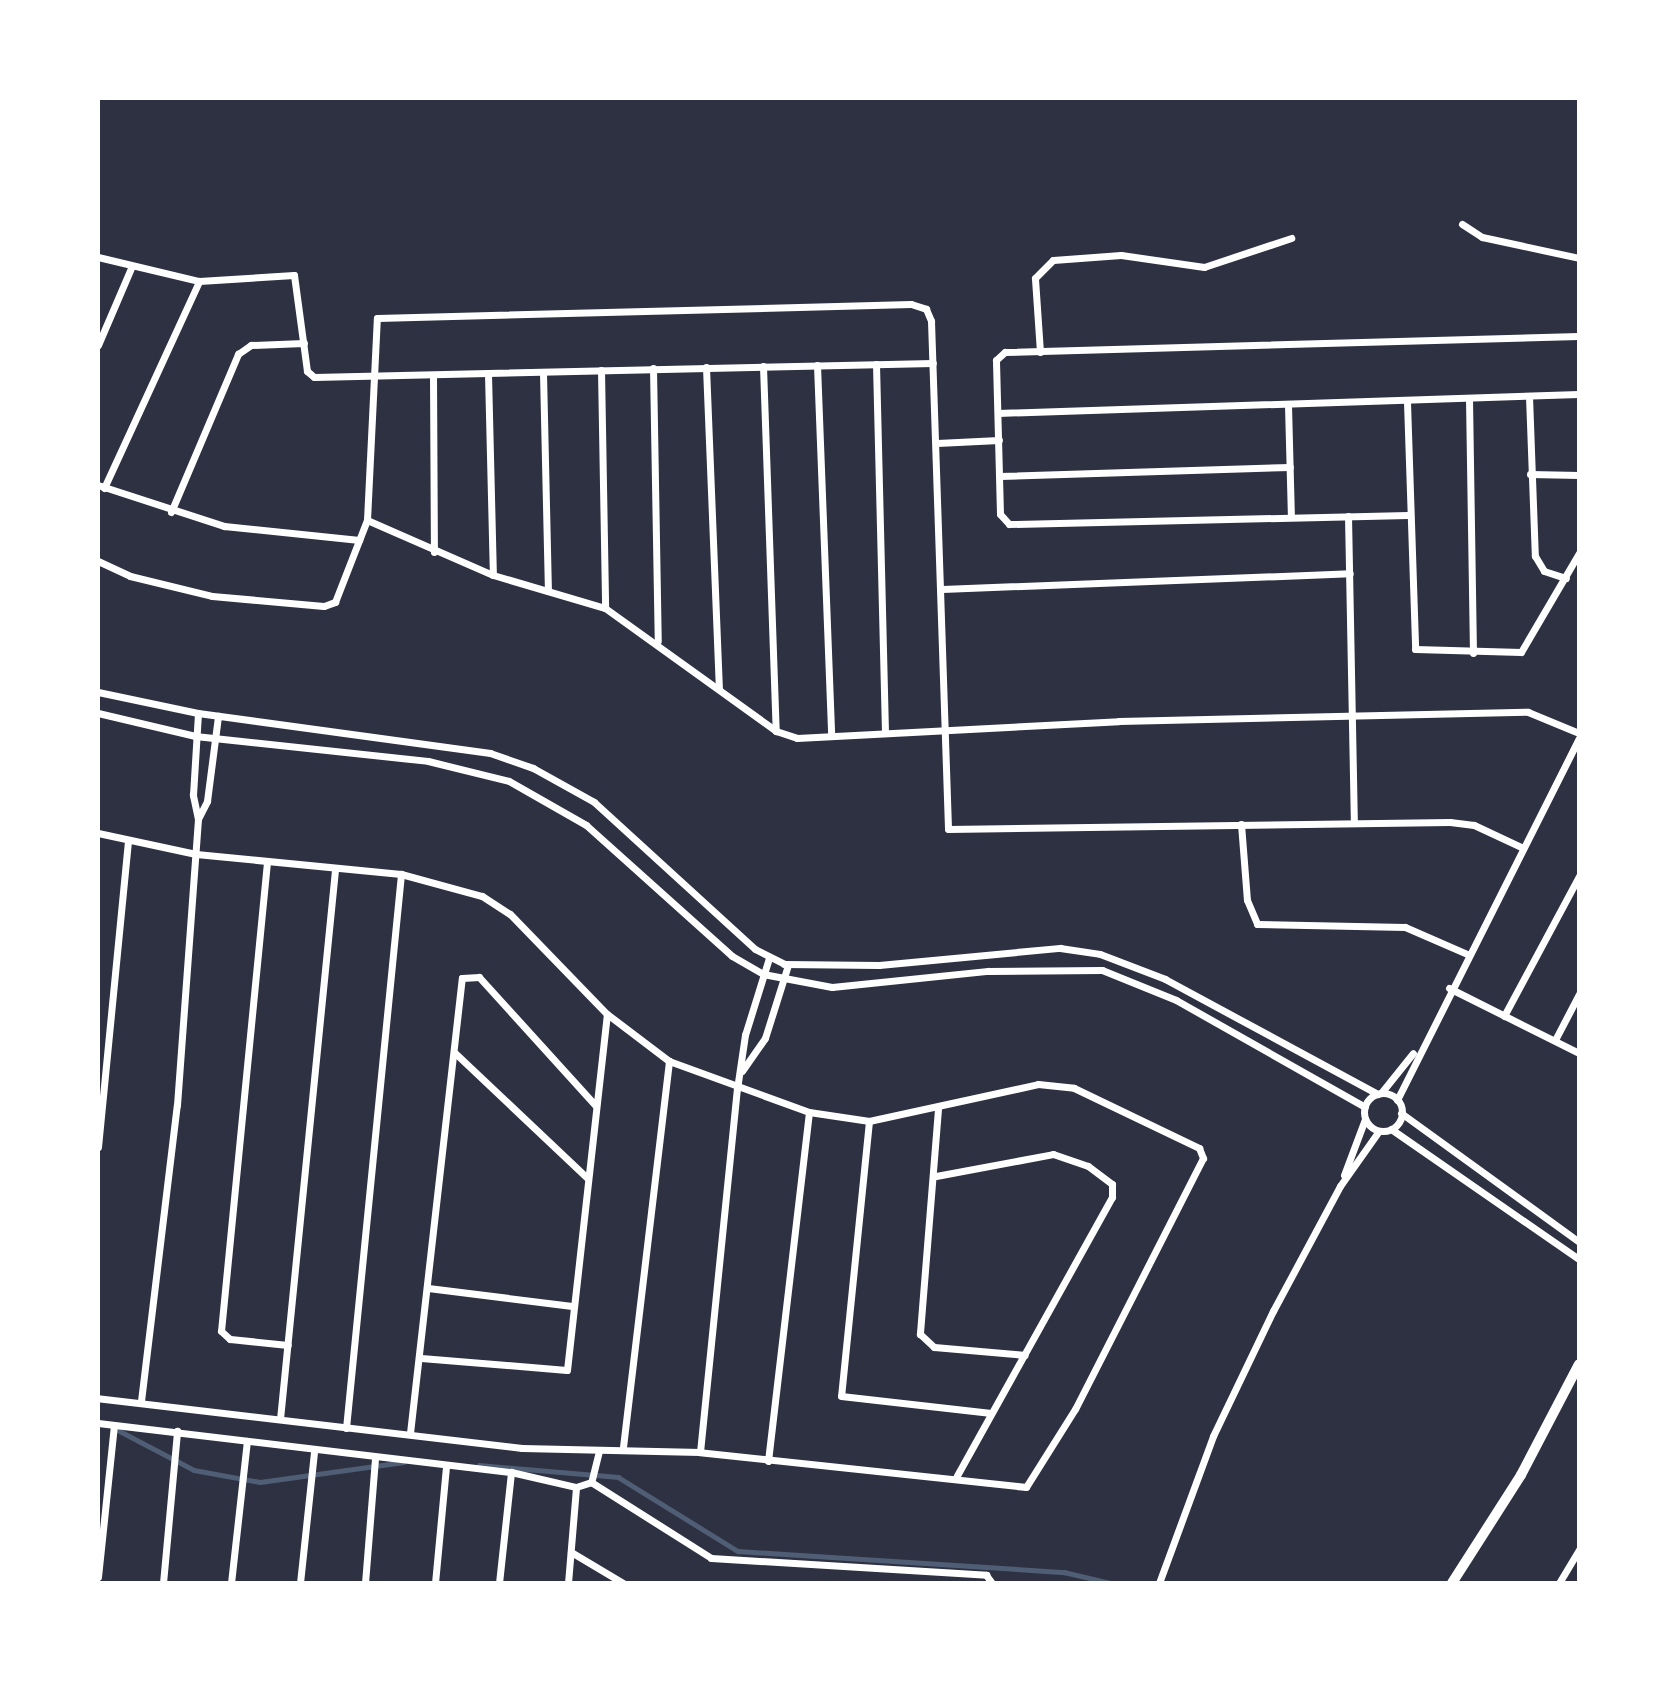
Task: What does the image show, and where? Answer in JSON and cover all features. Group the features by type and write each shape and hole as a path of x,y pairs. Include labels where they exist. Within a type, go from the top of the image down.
{"main road":[{"path":"1452,1583 1521,1475 1579,1364"}],"street":[{"path":"1462,224 1482,237 1579,258"},
{"path":"1041,352 1035,278 1053,260 1121,255 1204,267 1291,237"},
{"path":"98,257 131,268 199,281 294,275 310,375 543,373 653,368 933,363"},
{"path":"98,345 131,268"},
{"path":"199,281 101,487 171,512 223,526 359,540"},
{"path":"98,561 130,576 212,596 327,606 367,520 377,318 875,303 926,309 933,363 937,443 948,829 1354,822 1474,825 1523,848"},
{"path":"1408,515 1004,522 1000,476 998,356 1041,352 1579,336"},
{"path":"171,512 239,354 251,345 304,343"},
{"path":"817,365 831,736"},
{"path":"876,365 885,733"},
{"path":"763,366 776,731"},
{"path":"706,367 719,688"},
{"path":"653,368 658,641"},
{"path":"601,370 606,608"},
{"path":"543,373 548,591"},
{"path":"488,374 493,575"},
{"path":"433,375 434,552"},
{"path":"998,413 1407,402 1579,394"},
{"path":"1529,396 1530,474 1536,562 1566,578"},
{"path":"1469,399 1473,653"},
{"path":"1407,402 1413,646 1473,653 1526,649 1579,554"},
{"path":"1288,405 1291,517"},
{"path":"937,443 999,440"},
{"path":"1000,476 1290,467"},
{"path":"1530,474 1579,475"},
{"path":"1348,516 1354,822"},
{"path":"367,520 434,552 493,575 606,608 658,641 776,731 797,738 945,729 1528,712 1579,735 1420,1044 1397,1100 1401,1113 1579,1242"},
{"path":"942,589 1350,573"},
{"path":"98,692 218,716 445,743 533,768 594,802 769,958 788,965 879,965 1060,948 1100,954 1165,979 1380,1094 1397,1100"},
{"path":"98,713 195,736 428,761 509,781 586,825 732,956 763,975 783,982 883,986 988,971 1102,970 1177,1000 1365,1107"},
{"path":"141,1401 177,1105 198,819 195,736 198,713"},
{"path":"198,819 207,801 218,716"},
{"path":"1241,824 1247,900 1257,924 1405,927 1467,954"},
{"path":"98,833 128,842 196,854 335,870 401,874 451,884 495,903 607,1014 669,1061 737,1089 809,1112 869,1121 937,1109 1038,1084 1074,1088 1199,1148 1203,1158 1031,1486 957,1476 768,1461 700,1452 623,1447 599,1451 346,1428 141,1401 98,1398"},
{"path":"98,1147 128,842"},
{"path":"267,862 221,1331 230,1339 288,1345"},
{"path":"280,1419 335,870"},
{"path":"346,1428 401,874"},
{"path":"1504,1016 1579,876"},
{"path":"700,1452 737,1089 742,1071 745,1035 769,958"},
{"path":"742,1071 765,1038 788,965"},
{"path":"410,1433 421,1358 460,981 475,975 596,1106"},
{"path":"1449,988 1579,1053"},
{"path":"1555,1040 1579,994"},
{"path":"421,1358 567,1370 572,1306 607,1014"},
{"path":"1159,1583 1213,1436 1340,1186 1365,1119 1365,1107 1380,1094 1420,1044"},
{"path":"454,1053 587,1178"},
{"path":"623,1447 669,1061"},
{"path":"937,1109 936,1176 920,1334 934,1347 1025,1355"},
{"path":"768,1461 809,1112"},
{"path":"1391,1129 1401,1113"},
{"path":"1365,1119 1379,1131"},
{"path":"869,1121 841,1396 991,1413"},
{"path":"1340,1186 1379,1131 1391,1129 1579,1259"},
{"path":"936,1176 1053,1154 1088,1166 1112,1184 1112,1197 957,1476"},
{"path":"428,1288 572,1306"},
{"path":"98,1423 177,1431 375,1459 511,1472 576,1487 591,1482"},
{"path":"98,1577 114,1426"},
{"path":"163,1583 177,1431"},
{"path":"231,1583 247,1441"},
{"path":"300,1583 314,1451"},
{"path":"591,1482 599,1451"},
{"path":"365,1583 375,1459"},
{"path":"435,1583 446,1467"},
{"path":"499,1583 511,1472"},
{"path":"591,1482 711,1558 986,1575 992,1583"},
{"path":"568,1583 576,1487"},
{"path":"1559,1583 1579,1550"},
{"path":"571,1552 623,1583"}],"waterway":[{"path":"114,1428 194,1470 260,1482 404,1462"},
{"path":"479,1465 618,1477 738,1551 1064,1572 1111,1583"}]}
